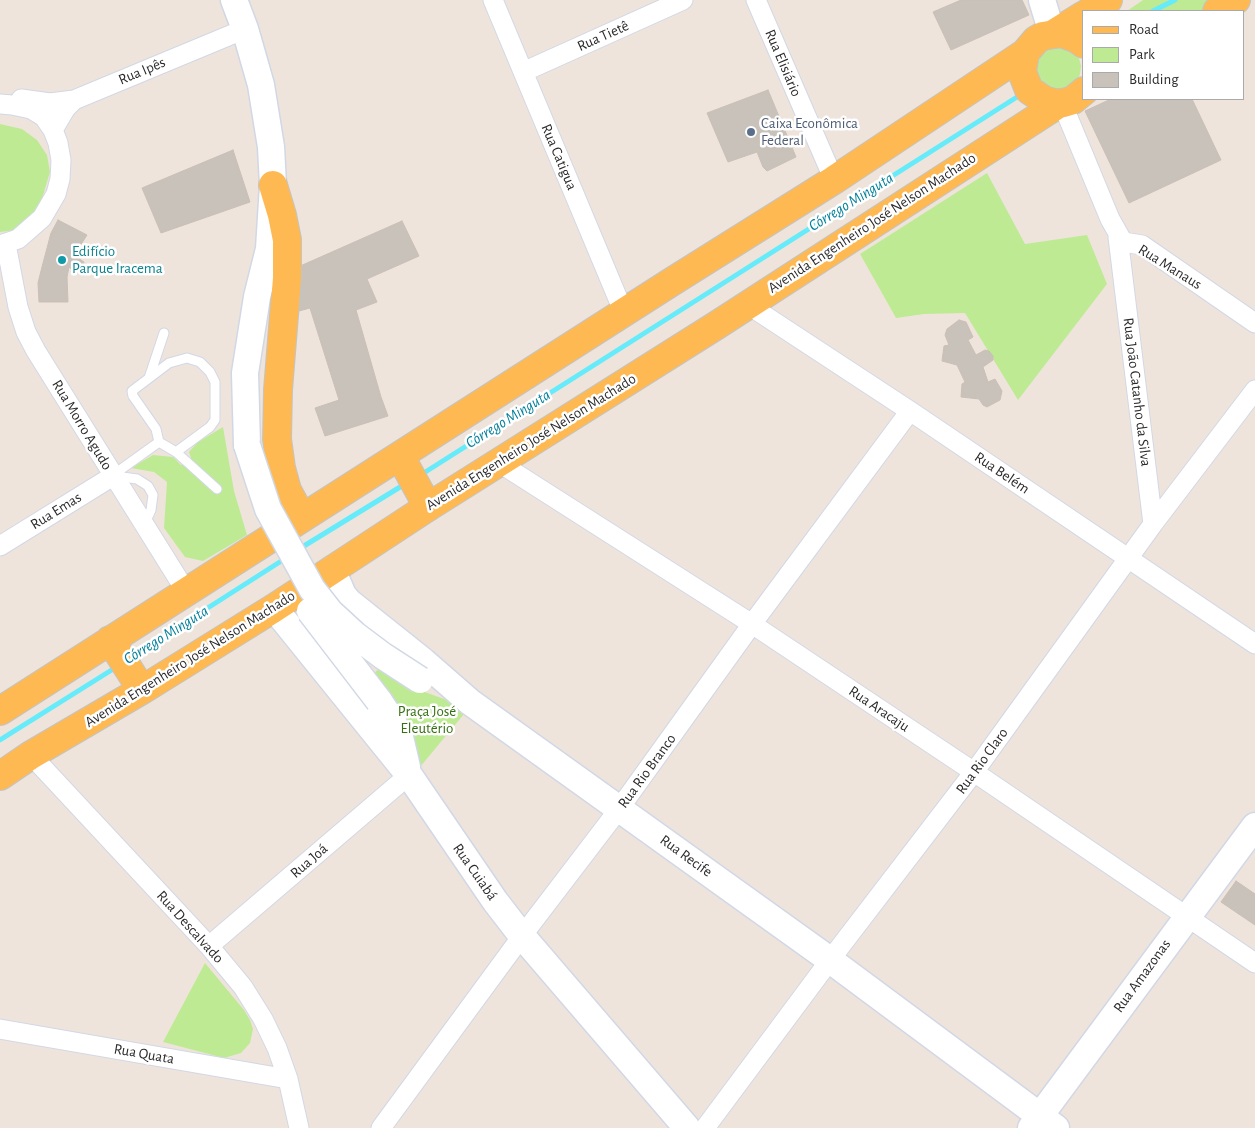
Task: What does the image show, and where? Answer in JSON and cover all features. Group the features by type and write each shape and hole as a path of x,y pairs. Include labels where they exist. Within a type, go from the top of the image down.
{"main road":[{"path":"234,0 245,29 261,86 271,148 273,185 269,249 258,297 245,373 251,488 256,514 265,538 291,583 392,720 400,737 409,776"},
{"path":"1092,10 1108,0"},
{"path":"1219,10 1236,0"},
{"name":"Avenida Engenheiro José Nelson Machado","path":"0,711 274,608 332,569 414,480 624,313 834,180 1043,29 1082,17"},
{"path":"1070,102 1044,100 1029,90 1022,72 1022,63 1043,29 1069,35 1082,43"},
{"name":"Avenida Engenheiro José Nelson Machado","path":"0,776 31,755 125,664 188,593 302,518 414,480 498,462 1070,102"},
{"path":"273,185 282,215 287,249 287,278 278,390 277,439 281,468 287,490 302,518"},
{"path":"248,445 268,509 312,589 330,612 355,635 420,680 470,702"},
{"name":"Rua Recife","path":"332,569 343,595 349,602 423,661 470,702 830,960 1042,1124"},
{"name":"Rua Cuiabá","path":"274,608 409,776 522,936 687,1128"},
{"name":"Rua Amazonas","path":"1042,1124 1186,917 1255,826"}],"street":[{"name":"Rua Catigua","path":"493,0 624,313"},
{"name":"Rua Tietê","path":"523,72 683,0"},
{"name":"Rua Elisiário","path":"756,0 834,180"},
{"name":"Rua Ipês","path":"74,100 245,29"},
{"path":"0,95 50,103 74,100"},
{"path":"53,130 66,108 74,100"},
{"name":"Rua Manaus","path":"1070,102 1110,219 1123,242 1142,245 1255,323"},
{"path":"0,104 31,109 44,117 53,130 58,143 60,160 60,179 56,194 42,218 18,239 3,245"},
{"name":"Rua João Catanho da Silva","path":"1123,242 1118,237 1153,524"},
{"name":"Rua Morro Agudo","path":"3,245 18,307 26,332 36,352 188,593"},
{"path":"1120,261 1133,248 1142,245"},
{"name":"Rua Belém","path":"748,304 1255,644"},
{"name":"Rua Rio Claro","path":"705,1128 830,960 974,772 1153,524 1255,390"},
{"name":"Rua Rio Branco","path":"382,1128 522,936 620,809 752,624 910,411"},
{"name":"Rua Aracaju","path":"498,462 752,624 1255,963"},
{"name":"Rua Emas","path":"0,546 113,476"},
{"name":"Rua Descalvado","path":"31,755 209,946 243,987 263,1019 277,1048 288,1079 298,1128"},
{"name":"Rua Joá","path":"209,946 409,776"},
{"name":"Rua Quata","path":"0,1030 288,1079"}],"lane":[{"path":"149,378 164,332"},
{"path":"176,452 210,427 215,420 214,382 210,372 200,362 187,358 170,363 132,390 133,396 156,429 160,442 176,452 217,489"},
{"path":"113,476 160,442"}],"green space":[{"path":"1143,0 1223,0 1203,10 1128,10"},
{"path":"1053,43 1074,51 1079,58 1081,66 1077,82 1064,91 1043,89 1032,62"},
{"path":"0,124 22,129 37,140 47,155 50,172 38,212 16,230 0,232"},
{"path":"987,173 1025,244 1087,235 1107,284 1018,400 965,313 924,314 896,318 860,254"},
{"path":"223,427 234,491 247,535 203,561 185,557 164,528 167,482 154,472 131,468 153,455 173,457 181,465 191,458 189,452 198,442"},
{"name":"Praça José Eleutério","path":"379,668 422,691 469,708 420,767 399,719 370,678"},
{"path":"205,963 250,1020 253,1029 250,1043 241,1053 224,1058 163,1042"}],"building":[{"path":"961,0 1022,0 1029,15 951,50 933,12"},
{"name":"Caixa Econômica Federal","path":"768,90 796,157 767,171 763,167 757,152 728,162 707,113"},
{"path":"1109,100 1192,100 1221,160 1129,203 1085,111"},
{"path":"233,150 250,202 161,233 142,188"},
{"name":"Edifício Parque Iracema","path":"58,220 87,235 73,257 84,262 83,267 80,270 74,271 69,267 67,277 68,302 39,302 38,283 51,233"},
{"path":"402,221 419,256 367,279 377,302 356,310 388,416 325,436 315,408 339,400 310,308 299,311 298,267"},
{"path":"959,320 966,322 973,337 968,340 976,355 985,350 989,351 993,356 993,360 983,367 988,382 995,379 1002,391 1000,400 987,407 979,399 961,397 962,384 965,382 957,365 942,361 944,346 949,345 945,335 947,329"},
{"path":"1236,881 1255,894 1255,925 1221,902"}],"waterway":[{"name":"Córrego Minguta","path":"1155,10 1175,0"},
{"name":"Córrego Minguta","path":"419,476 1017,97"},
{"name":"Córrego Minguta","path":"299,549 405,484"},
{"name":"Córrego Minguta","path":"131,657 286,558"},
{"name":"Córrego Minguta","path":"0,740 118,666"}],"place":[{"name":"Caixa Econômica Federal","path":"751,132"},
{"name":"Edifício Parque Iracema","path":"62,260"}]}
